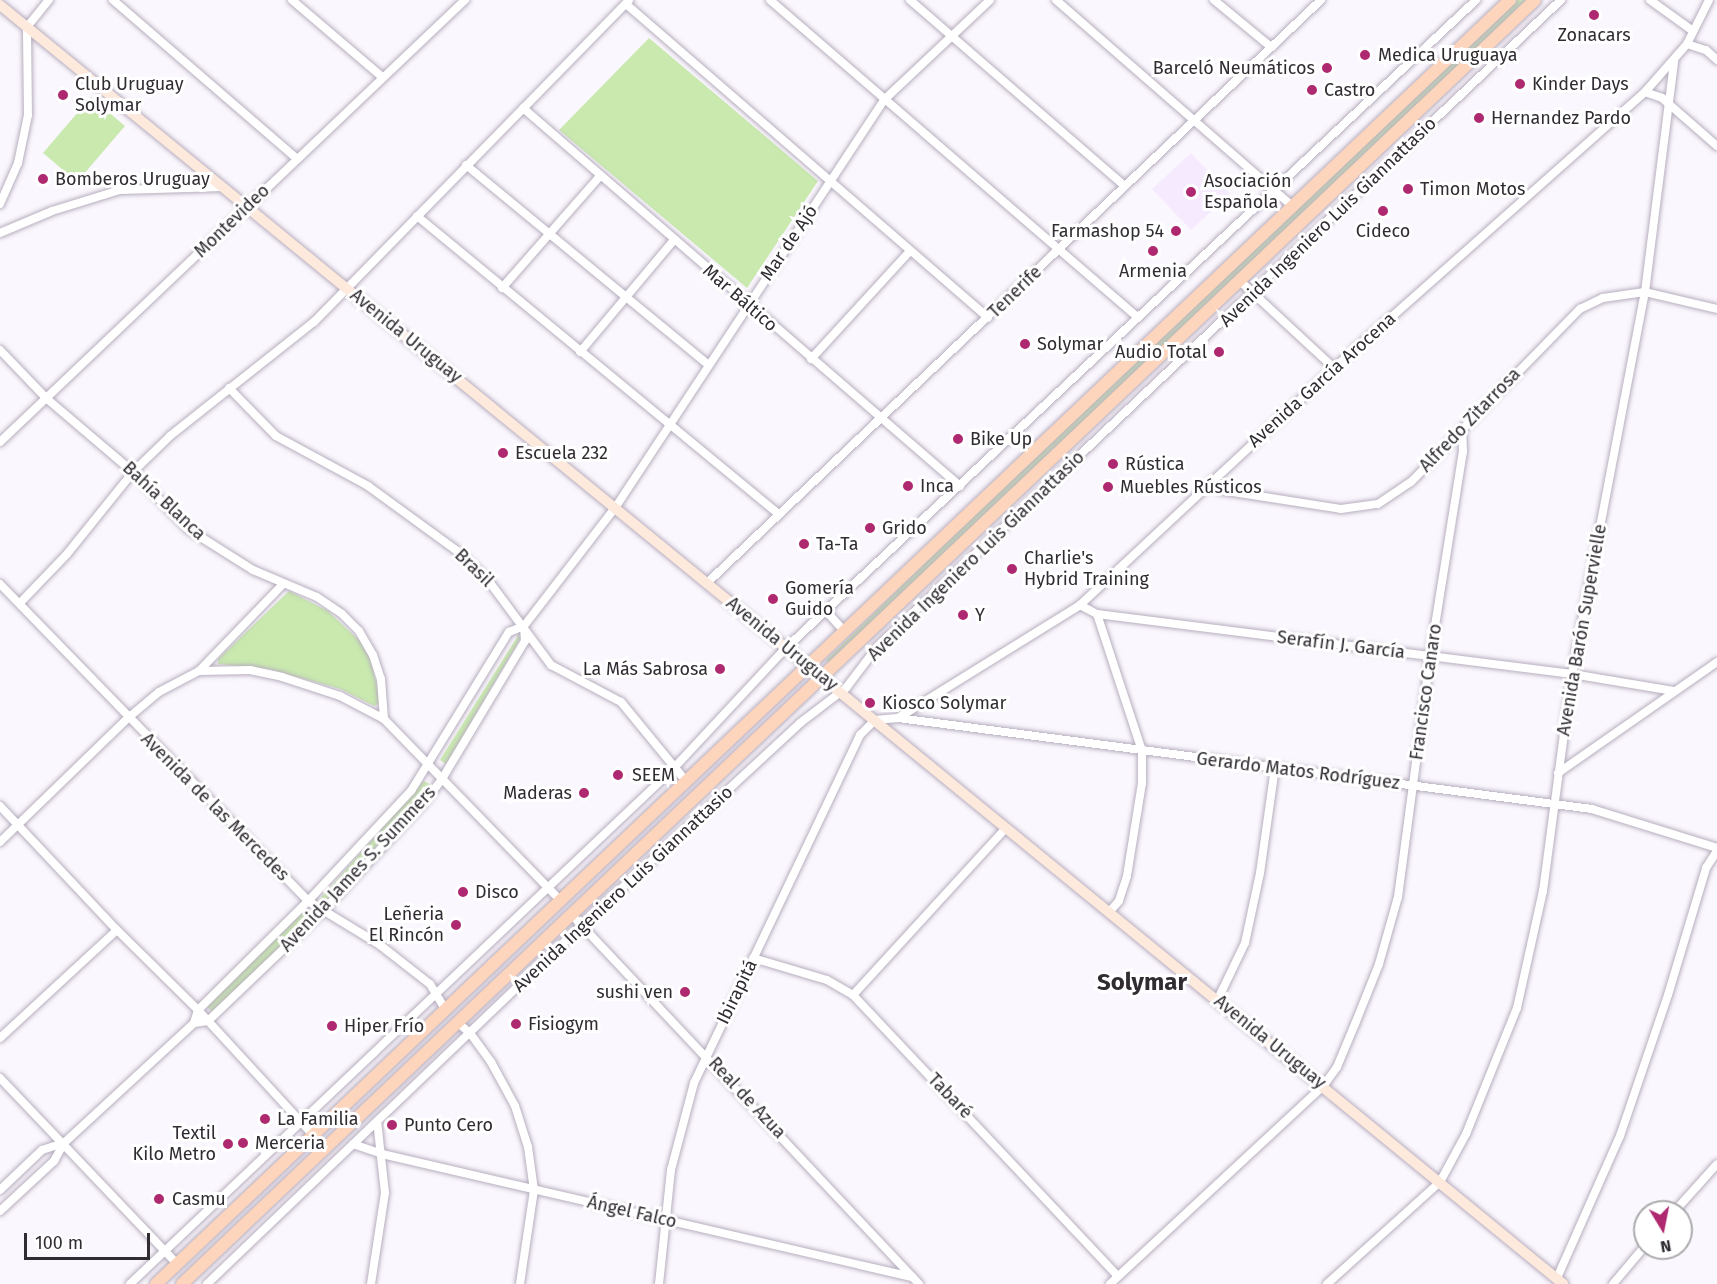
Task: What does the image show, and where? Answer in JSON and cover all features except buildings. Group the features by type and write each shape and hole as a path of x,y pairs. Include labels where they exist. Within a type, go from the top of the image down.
{"main road":[{"name":"Avenida Ingeniero Luis Giannattasio","path":"156,1284 1510,0"},
{"name":"Avenida Ingeniero Luis Giannattasio","path":"182,1284 1535,0"}],"street":[{"path":"0,204 18,163 28,116 27,27 49,0"},
{"path":"113,0 297,159"},
{"path":"292,0 381,77"},
{"name":"Montevideo","path":"0,442 381,77 465,0"},
{"path":"770,0 1138,318"},
{"path":"910,0 1125,186"},
{"name":"Mar de Ajó","path":"615,508 671,426 707,364 885,99 990,0"},
{"path":"1056,0 1292,206"},
{"path":"1215,0 1270,47"},
{"name":"Tenerife","path":"707,582 1321,0"},
{"path":"130,1284 673,769 786,648 1138,318 1272,188 1476,0"},
{"name":"Avenida Ingeniero Luis Giannattasio","path":"207,1284 582,925 800,723 841,692 877,647 1561,0"},
{"path":"1650,0 1693,32"},
{"name":"Avenida García Arocena","path":"898,718 1080,605 1334,368 1645,92 1674,62 1687,44 1709,0"},
{"path":"20,603 68,554 134,472 229,388 291,342 347,288 627,2 909,252 988,318"},
{"name":"Avenida Uruguay","path":"0,5 707,582 1005,829 1324,1085 1560,1281"},
{"path":"1687,44 1706,50 1717,60"},
{"name":"Avenida Barón Supervielle","path":"1327,1284 1440,1182 1466,1134 1518,1008 1543,891 1552,803 1572,674 1645,292 1674,62"},
{"path":"1645,92 1668,103 1717,146"},
{"name":"Mar Báltico","path":"523,108 960,486"},
{"path":"466,165 707,364"},
{"path":"502,288 600,176"},
{"path":"0,184 7,191"},
{"path":"0,233 74,203 120,190 222,187"},
{"path":"417,216 778,514"},
{"path":"580,352 674,240"},
{"path":"811,359 909,252"},
{"path":"1240,281 1334,368"},
{"name":"Alfredo Zitarrosa","path":"1210,483 1233,493 1341,509 1365,508 1401,491 1580,309 1602,298 1645,292 1717,309"},
{"name":"Bahía Blanca","path":"0,350 46,398 134,472 188,529 282,585 317,597 359,631 373,655 381,679 384,719"},
{"name":"Brasil","path":"229,388 276,436 368,486 424,523 488,580 551,665 621,702 673,769 686,781"},
{"name":"Francisco Canaro","path":"1110,1284 1324,1085 1336,1067 1379,964 1398,897 1430,657 1463,452 1462,429"},
{"name":"Avenida James S. Summers","path":"194,1023 198,1010 367,841 429,766 509,632 524,626 615,508"},
{"name":"Avenida de las Mercedes","path":"0,584 128,718 309,901 322,912 380,945 438,994 445,1009"},
{"path":"0,842 128,718 159,692 199,671 282,585"},
{"name":"Serafín J. García","path":"1080,605 1097,614 1572,674 1674,692"},
{"path":"827,612 844,631"},
{"path":"1097,614 1142,751 1142,783 1127,876 1119,901 1109,912"},
{"name":"Avenida James S. Summers","path":"208,1021 322,912 442,779 525,641 524,626"},
{"path":"1558,773 1717,662"},
{"path":"199,671 250,670 282,677 340,696 384,719 560,900"},
{"name":"Gerardo Matos Rodríguez","path":"875,720 898,718 1592,808 1717,850"},
{"name":"Ibirapitá","path":"659,1284 678,1138 706,1054 860,735 875,720"},
{"path":"1218,999 1245,943 1260,873 1275,768"},
{"path":"0,806 117,930 198,1010 313,1135"},
{"path":"853,995 1005,829"},
{"path":"1560,1281 1620,1136 1668,995 1706,868 1717,850"},
{"name":"Real de Azua","path":"571,914 706,1054 919,1284"},
{"path":"0,1038 117,930"},
{"name":"Tabaré","path":"753,958 827,980 853,995 1118,1276"},
{"path":"0,1211 54,1161 64,1143 194,1023 208,1021"},
{"path":"458,1023 470,1033 515,1106 528,1147 534,1190 520,1284"},
{"path":"0,1078 177,1264"},
{"path":"371,1284 383,1224 382,1154 377,1121"},
{"path":"0,1190 42,1150 64,1143"},
{"name":"Ángel Falco","path":"353,1144 382,1154 912,1277"},
{"path":"1685,1200 1717,1164"},
{"path":"1613,1284 1633,1260"}],"shaded area":[{"name":"Asociación Española","path":"1191,153 1230,194 1191,230 1152,189"}],"green space":[{"path":"1517,0 1528,0 829,663 826,660 990,500"},
{"path":"649,38 818,181 747,288 559,130"},
{"path":"91,97 125,126 77,182 43,153"},
{"path":"289,591 328,611 360,641 370,658 381,703 374,706 340,689 269,669 218,664 218,659"},
{"path":"519,634 520,639 446,764 440,760"},
{"path":"424,781 431,785 322,907 317,902"},
{"path":"303,912 312,918 213,1012 207,1007"}],"place":[{"name":"Zonacars","path":"1594,15"},
{"name":"Medica Uruguaya","path":"1365,55"},
{"name":"Barceló Neumáticos","path":"1327,68"},
{"name":"Kinder Days","path":"1520,84"},
{"name":"Castro","path":"1312,90"},
{"name":"Club Uruguay Solymar","path":"63,95"},
{"name":"Hernandez Pardo","path":"1479,118"},
{"name":"Bomberos Uruguay","path":"43,179"},
{"name":"Timon Motos","path":"1408,189"},
{"name":"Asociación Española","path":"1191,192"},
{"name":"Cideco","path":"1383,211"},
{"name":"Farmashop 54","path":"1176,231"},
{"name":"Armenia","path":"1153,251"},
{"name":"Solymar","path":"1025,344"},
{"name":"Audio Total","path":"1219,352"},
{"name":"Bike Up","path":"958,439"},
{"name":"Escuela 232","path":"503,453"},
{"name":"Rústica","path":"1113,464"},
{"name":"Inca","path":"908,486"},
{"name":"Muebles Rústicos","path":"1108,487"},
{"name":"Grido","path":"870,528"},
{"name":"Ta-Ta","path":"804,544"},
{"name":"Charlie's Hybrid Training","path":"1012,569"},
{"name":"Gomería Guido","path":"773,599"},
{"name":"Y","path":"963,615"},
{"name":"La Más Sabrosa","path":"720,669"},
{"name":"Kiosco Solymar","path":"870,703"},
{"name":"SEEM","path":"618,775"},
{"name":"Maderas","path":"584,793"},
{"name":"Disco","path":"463,892"},
{"name":"Leñeria El Rincón","path":"456,925"},
{"name":"sushi ven","path":"685,992"},
{"name":"Fisiogym","path":"516,1024"},
{"name":"Hiper Frío","path":"332,1026"},
{"name":"La Familia","path":"265,1119"},
{"name":"Punto Cero","path":"392,1125"},
{"name":"Merceria","path":"243,1143"},
{"name":"Textil Kilo Metro","path":"228,1144"},
{"name":"Casmu","path":"159,1199"}],"district":[{"name":"Solymar","path":"1142,983"}]}
